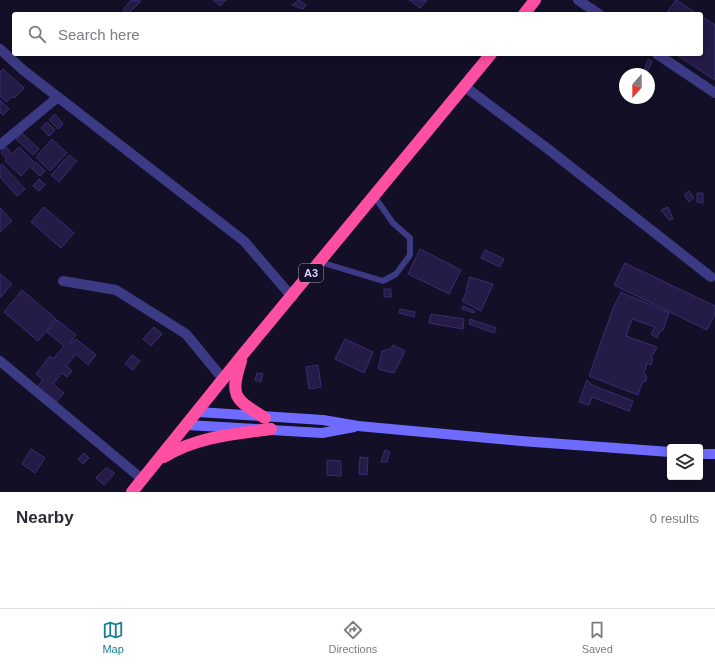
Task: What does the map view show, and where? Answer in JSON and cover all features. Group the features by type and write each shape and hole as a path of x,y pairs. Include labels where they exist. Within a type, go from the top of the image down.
{"highway":[{"path":"526,12 535,0"},
{"name":"A3","path":"132,492 244,353 489,56"},
{"path":"244,353 236,377 235,393 240,401 265,418"},
{"path":"158,461 188,444 271,429"}],"street":[{"path":"578,0 596,12"},
{"path":"0,49 23,70 244,241 292,296"},
{"path":"660,56 715,93"},
{"path":"464,86 548,149 711,277"},
{"path":"0,145 58,97"},
{"path":"64,281 116,290 186,334 223,379"},
{"path":"0,361 142,479"},
{"path":"198,412 265,418 323,420 358,426 521,442 667,452"},
{"path":"187,425 322,433 358,426"},
{"path":"703,454 715,454"}],"lane":[{"path":"320,262 383,281 396,274 410,255 410,238 393,223 374,196"}],"building":[{"path":"131,0 141,1 130,12 126,12 123,10"},
{"path":"213,0 226,0 220,6"},
{"path":"299,0 306,5 303,9 292,5"},
{"path":"409,0 427,0 420,8"},
{"path":"676,0 695,12 667,12"},
{"path":"703,17 715,25 715,80 678,56 703,56"},
{"path":"648,60 652,61 649,68 645,68"},
{"path":"3,69 24,88 14,98 11,97 7,102 0,96 0,72"},
{"path":"0,100 9,109 3,115 0,112"},
{"path":"55,114 63,124 58,129 49,120"},
{"path":"47,122 55,130 49,136 41,128"},
{"path":"22,133 39,149 33,155 16,139"},
{"path":"52,139 67,153 50,171 36,157"},
{"path":"6,147 12,154 19,147 34,162 21,176 5,161 6,158 1,152"},
{"path":"69,155 77,161 59,182 51,175"},
{"path":"36,162 45,171 40,176 31,168"},
{"path":"2,164 25,189 17,196 0,177 0,167"},
{"path":"39,179 45,185 39,191 33,186"},
{"path":"689,191 694,198 689,202 684,195"},
{"path":"697,193 703,193 703,203 697,202"},
{"path":"44,207 74,233 61,248 31,222"},
{"path":"668,207 673,219 669,220 661,210"},
{"path":"0,208 12,221 0,232"},
{"path":"420,249 461,270 449,294 408,274"},
{"path":"485,250 504,259 500,267 481,258"},
{"path":"625,263 715,306 715,314 707,330 614,285"},
{"path":"0,274 12,284 0,298"},
{"path":"470,277 493,284 481,311 462,301 467,291 466,289"},
{"path":"384,289 391,289 391,297 384,297"},
{"path":"22,290 56,319 38,341 4,312"},
{"path":"621,292 669,313 663,330 660,331 657,338 651,334 655,327 632,319 626,336 657,347 651,358 653,359 651,365 647,363 644,374 647,376 646,381 642,383 638,395 589,376 612,311"},
{"path":"463,306 475,311 474,313 462,309"},
{"path":"400,309 415,312 414,317 399,313"},
{"path":"431,314 464,319 463,329 429,323"},
{"path":"470,319 496,328 494,333 469,324"},
{"path":"57,320 76,335 70,343 71,344 76,339 96,355 88,365 76,354 66,366 72,371 67,377 62,373 53,384 64,393 56,402 37,387 43,380 36,374 50,356 53,359 64,346 47,332"},
{"path":"154,327 162,334 151,346 143,339"},
{"path":"345,339 373,352 364,373 335,359"},
{"path":"393,345 405,351 394,373 378,369 382,351 391,349"},
{"path":"132,355 140,361 133,370 125,364"},
{"path":"318,365 321,387 309,389 306,367"},
{"path":"257,373 263,374 261,382 255,380"},
{"path":"587,380 592,385 633,401 629,411 592,397 589,405 579,402"},
{"path":"31,449 45,458 35,473 22,464"},
{"path":"385,450 390,452 387,462 381,462"},
{"path":"84,453 89,458 83,464 78,459"},
{"path":"360,457 368,458 367,475 359,474"},
{"path":"327,460 341,461 341,476 327,475"},
{"path":"106,468 115,473 104,485 96,478"}]}
